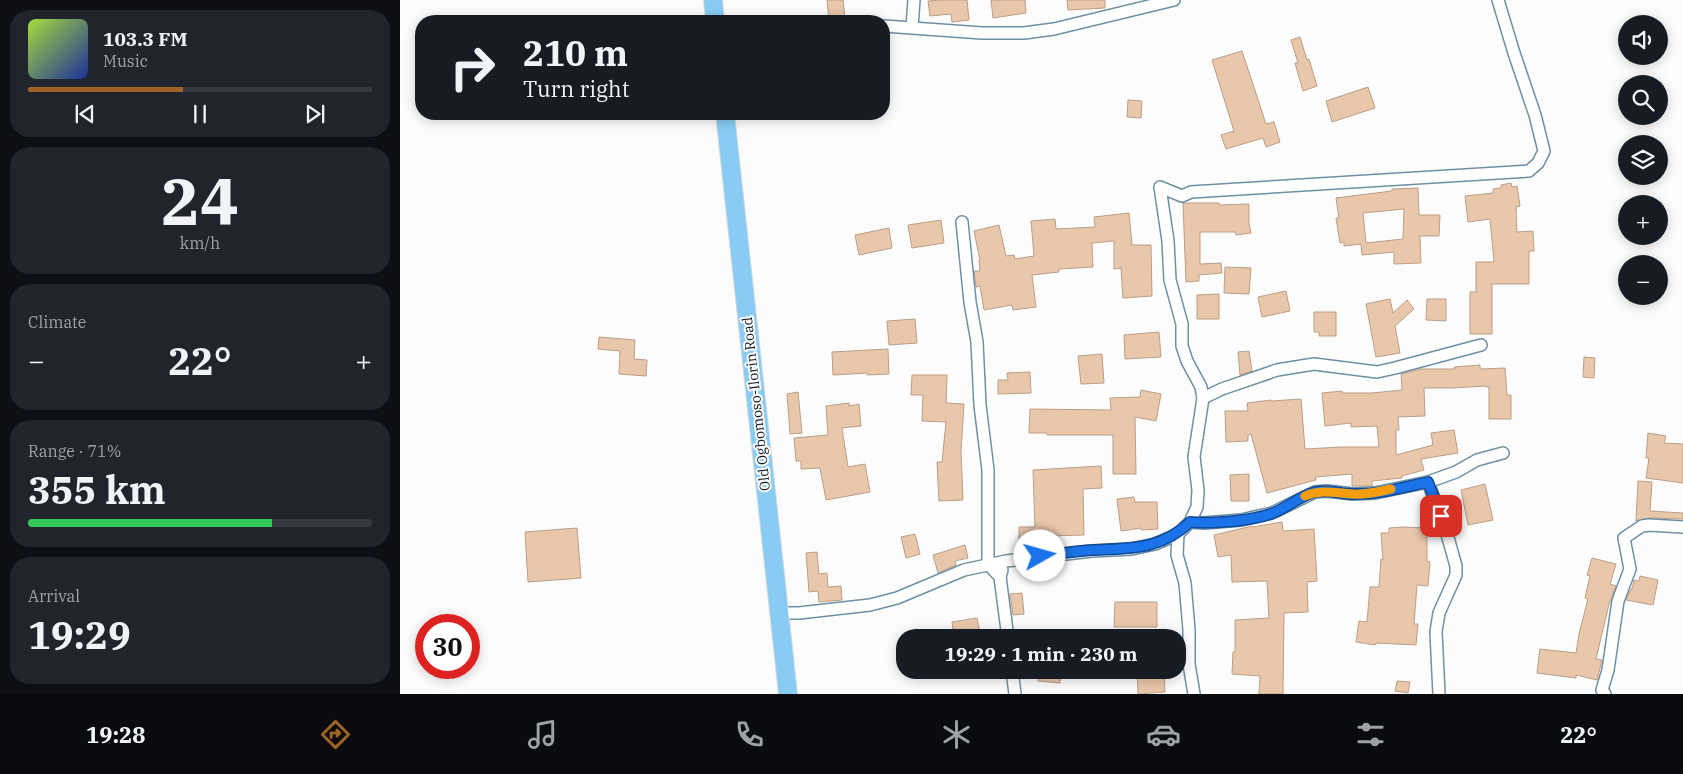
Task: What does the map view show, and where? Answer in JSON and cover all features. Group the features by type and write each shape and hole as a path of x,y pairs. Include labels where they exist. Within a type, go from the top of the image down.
{"highway":[{"path":"713,0 714,15"},
{"name":"Old Ogbomoso-Ilorin Road","path":"726,120 788,694"}],"street":[{"path":"912,27 914,0"},
{"path":"890,26 982,33 1024,33 1054,29 1174,0"},
{"path":"778,613 799,613 870,606 896,598 964,570 988,564 1006,560 1092,550 1132,549 1156,544 1178,534 1190,522 1197,506 1198,490 1194,457 1203,398 1201,387 1187,361 1182,346 1182,324 1170,280 1168,241 1160,187 1182,196 1191,192 1529,171 1538,163 1544,151 1535,115 1498,0"},
{"path":"962,222 988,470 988,564 1000,577"},
{"path":"1203,398 1222,389 1277,370 1314,364 1377,372 1481,345"},
{"path":"1190,522 1204,523 1240,520 1272,513 1315,492 1375,493 1428,482 1456,472 1477,460 1503,453"},
{"path":"1428,482 1447,534 1456,566 1456,575 1439,613 1436,632 1439,694"},
{"path":"1605,694 1602,690 1608,670 1618,601 1630,569 1624,538 1642,526 1683,527"},
{"path":"1178,534 1177,555 1185,583 1189,630 1189,664 1194,694"},
{"path":"1156,544 1177,555"},
{"path":"1006,560 1000,577 1007,629"},
{"path":"1013,679 1014,694"}],"building":[{"path":"827,0 843,0 845,15 828,15"},
{"path":"967,0 969,20 952,22 951,14 930,16 928,1"},
{"path":"991,0 1025,0 1026,13 993,18"},
{"path":"1067,0 1105,0 1105,8 1068,10"},
{"path":"1300,37 1317,86 1303,91 1295,63 1298,63 1291,40"},
{"path":"1242,51 1266,124 1274,122 1280,142 1266,147 1263,138 1226,149 1221,135 1234,131 1212,60"},
{"path":"1368,87 1375,108 1332,122 1326,101"},
{"path":"1128,100 1142,101 1141,118 1127,117"},
{"path":"1511,183 1512,187 1517,186 1520,206 1516,207 1517,232 1533,231 1534,251 1529,251 1529,284 1492,284 1492,334 1470,334 1470,292 1476,292 1476,262 1494,262 1490,219 1468,222 1465,196 1493,193 1493,189 1501,188 1501,185"},
{"path":"1418,188 1419,215 1440,215 1439,236 1420,236 1421,263 1394,264 1394,252 1362,255 1361,244 1344,246 1344,242 1340,243 1336,218 1339,218 1336,198 1392,191 1392,189","holes":["1404,209 1403,239 1366,243 1363,213"]},
{"path":"1183,203 1249,204 1251,233 1236,235 1235,232 1200,232 1200,264 1221,263 1222,273 1199,275 1199,281 1186,282"},
{"path":"1129,213 1132,245 1151,245 1152,296 1123,298 1121,268 1114,269 1114,241 1092,243 1093,267 1059,269 1059,272 1032,275 1036,307 1013,310 1012,305 984,310 980,286 976,287 974,271 980,271 980,260 974,231 999,225 1006,256 1014,255 1015,259 1034,256 1031,221 1055,219 1056,229 1095,227 1094,217"},
{"path":"941,220 944,243 912,248 908,225"},
{"path":"889,228 892,248 859,255 855,235"},
{"path":"1225,267 1251,268 1249,294 1224,293"},
{"path":"1286,291 1290,311 1262,317 1258,297"},
{"path":"1219,294 1219,319 1197,319 1197,295"},
{"path":"1390,299 1393,313 1407,300 1414,309 1395,326 1400,353 1376,357 1366,304"},
{"path":"1427,299 1446,299 1446,321 1426,320"},
{"path":"1314,312 1336,312 1336,336 1319,336 1319,332 1314,332"},
{"path":"915,319 917,343 889,345 887,321"},
{"path":"1159,332 1161,357 1125,359 1124,335"},
{"path":"599,337 635,340 634,359 647,360 646,376 619,374 620,351 598,349"},
{"path":"888,349 889,374 833,375 832,352"},
{"path":"1249,351 1252,371 1240,375 1238,352"},
{"path":"1102,354 1104,383 1081,384 1078,356"},
{"path":"1584,357 1595,358 1594,378 1583,377"},
{"path":"1480,365 1480,369 1505,368 1507,395 1511,395 1511,419 1489,419 1489,387 1424,388 1425,416 1398,417 1399,430 1396,430 1396,455 1433,445 1431,433 1454,430 1458,453 1421,459 1424,470 1402,476 1402,478 1372,481 1372,486 1352,486 1352,474 1315,477 1316,480 1267,493 1251,434 1248,435 1248,441 1226,442 1225,411 1248,411 1247,403 1301,399 1305,449 1379,447 1377,426 1351,427 1351,423 1325,426 1322,393 1342,391 1342,393 1372,393 1402,390 1401,374 1421,369 1455,369 1454,367"},
{"path":"1030,372 1031,393 998,394 998,380 1008,380 1007,373"},
{"path":"912,375 947,375 946,403 964,404 961,451 963,500 939,501 937,462 942,462 946,422 922,421 923,395 911,395"},
{"path":"1141,390 1161,394 1156,421 1135,417 1136,474 1113,474 1113,435 1047,435 1047,433 1029,433 1030,409 1111,410 1110,398 1140,397"},
{"path":"798,392 802,433 790,434 787,394"},
{"path":"849,403 849,406 859,404 861,426 842,428 848,467 865,464 870,492 826,500 820,468 801,469 801,461 796,461 794,438 828,435 826,406"},
{"path":"1648,433 1666,436 1664,443 1683,444 1683,483 1646,478 1649,458 1646,458"},
{"path":"1101,466 1102,488 1083,489 1084,535 1048,536 1048,549 1019,550 1019,527 1035,527 1033,470"},
{"path":"1249,474 1249,501 1231,501 1230,475"},
{"path":"1638,481 1652,482 1650,511 1683,513 1683,519 1649,518 1636,521"},
{"path":"1485,484 1493,520 1468,525 1461,490"},
{"path":"1134,497 1135,502 1157,502 1158,529 1141,530 1141,528 1121,531 1117,499"},
{"path":"1282,522 1283,531 1314,529 1317,581 1307,582 1308,612 1284,613 1283,694 1259,694 1260,676 1232,674 1233,652 1235,652 1235,620 1269,618 1267,581 1232,582 1231,555 1218,557 1214,535 1252,526"},
{"path":"577,528 581,578 528,582 525,532"},
{"path":"1389,528 1427,528 1427,561 1430,562 1428,586 1417,585 1414,624 1418,624 1416,645 1376,643 1375,645 1356,642 1359,621 1367,622 1370,587 1379,587 1381,559 1383,560 1381,533 1389,533"},
{"path":"915,534 920,554 906,558 901,537"},
{"path":"965,545 968,558 955,561 956,565 938,573 933,555"},
{"path":"817,552 819,574 827,573 828,587 841,586 842,600 819,602 818,591 809,592 806,553"},
{"path":"1592,558 1616,564 1610,584 1616,586 1609,604 1596,659 1602,660 1597,680 1576,675 1576,678 1537,673 1540,649 1576,653 1588,599 1585,598 1590,576 1587,575"},
{"path":"1640,576 1658,580 1653,605 1626,600 1634,580 1639,581"},
{"path":"1022,593 1024,614 1013,615 1010,594"},
{"path":"1115,602 1157,602 1157,627 1114,627"},
{"path":"977,618 979,629 953,629 952,622"},
{"path":"1038,679 1060,679 1060,683 1038,681"},
{"path":"1137,679 1164,679 1165,692 1138,694"},
{"path":"1397,681 1410,682 1408,693 1395,691"}],"slow traffic":[{"path":"1305,496 1315,492 1327,491 1353,494 1375,493 1391,489"}],"route":[{"path":"1040,556 1092,550 1132,549 1156,544 1178,534 1190,522 1204,523 1240,520 1272,513 1315,492 1375,493 1428,482 1441,516"}]}
